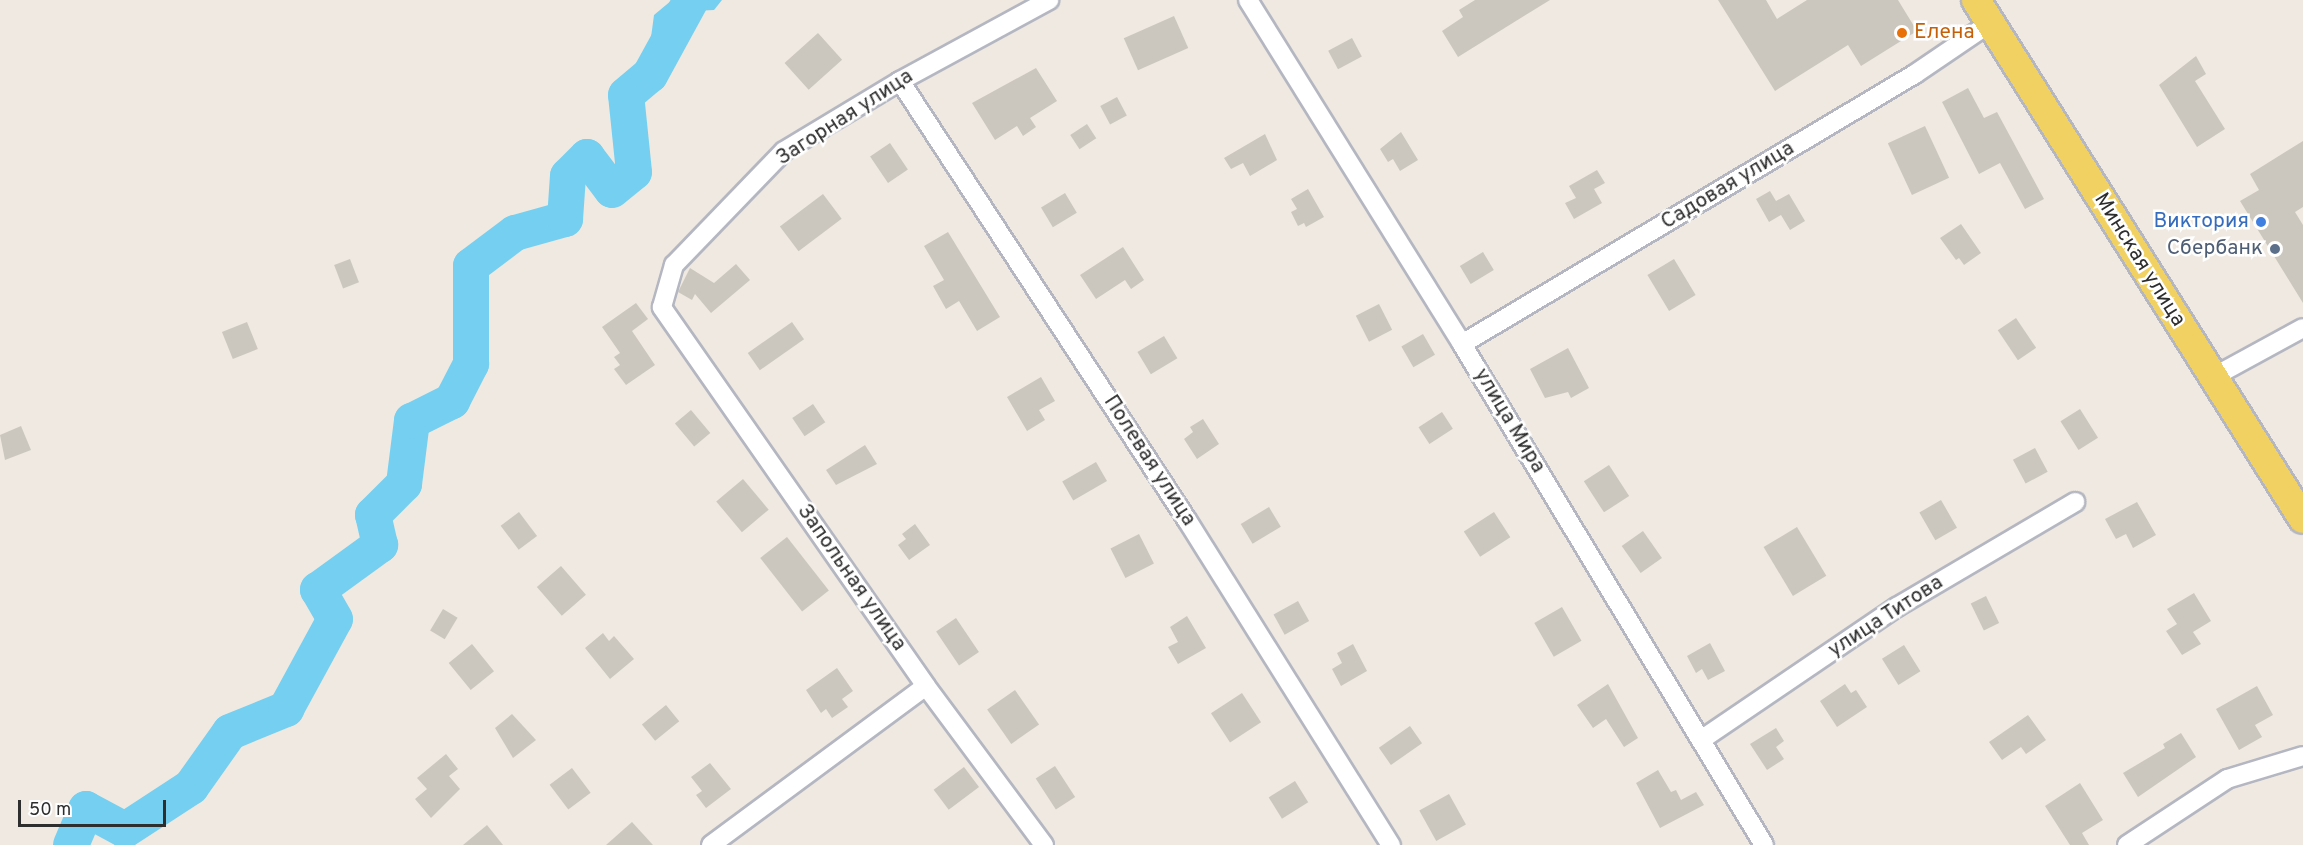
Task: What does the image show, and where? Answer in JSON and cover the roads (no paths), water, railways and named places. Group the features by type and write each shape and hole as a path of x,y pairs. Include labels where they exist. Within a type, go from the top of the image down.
{"main road":[{"name":"Минская улица","path":"1983,11 2303,519"}],"street":[{"name":"Загорная улица","path":"662,307 674,265 784,152 900,81 1048,0"},
{"name":"улица Мира","path":"1248,0 1462,344 1764,845"},
{"name":"Садовая улица","path":"1462,344 1915,74 1983,11"},
{"name":"Полевая улица","path":"900,81 1187,520 1391,845"},
{"name":"Запольная улица","path":"662,307 926,686 1044,845"},
{"path":"2213,377 2303,328"},
{"name":"улица Титова","path":"1701,740 1897,607 2075,502"},
{"path":"711,845 926,686"},
{"path":"2127,845 2227,779 2303,756"}],"water":[{"path":"672,0 722,0 714,10 693,11 662,69 648,60 654,15"}],"waterway":[{"path":"71,845 86,809 125,830 191,787 230,732 286,709 335,619 318,590 380,545 373,515 404,484 412,421 452,401 471,364 471,266 515,233 565,219 568,176 587,157 612,190 634,172 626,95 650,75 691,0"}],"place":[{"name":"Елена","path":"1902,33"},
{"name":"Виктория","path":"2261,222"},
{"name":"Сбербанк","path":"2275,249"}]}
